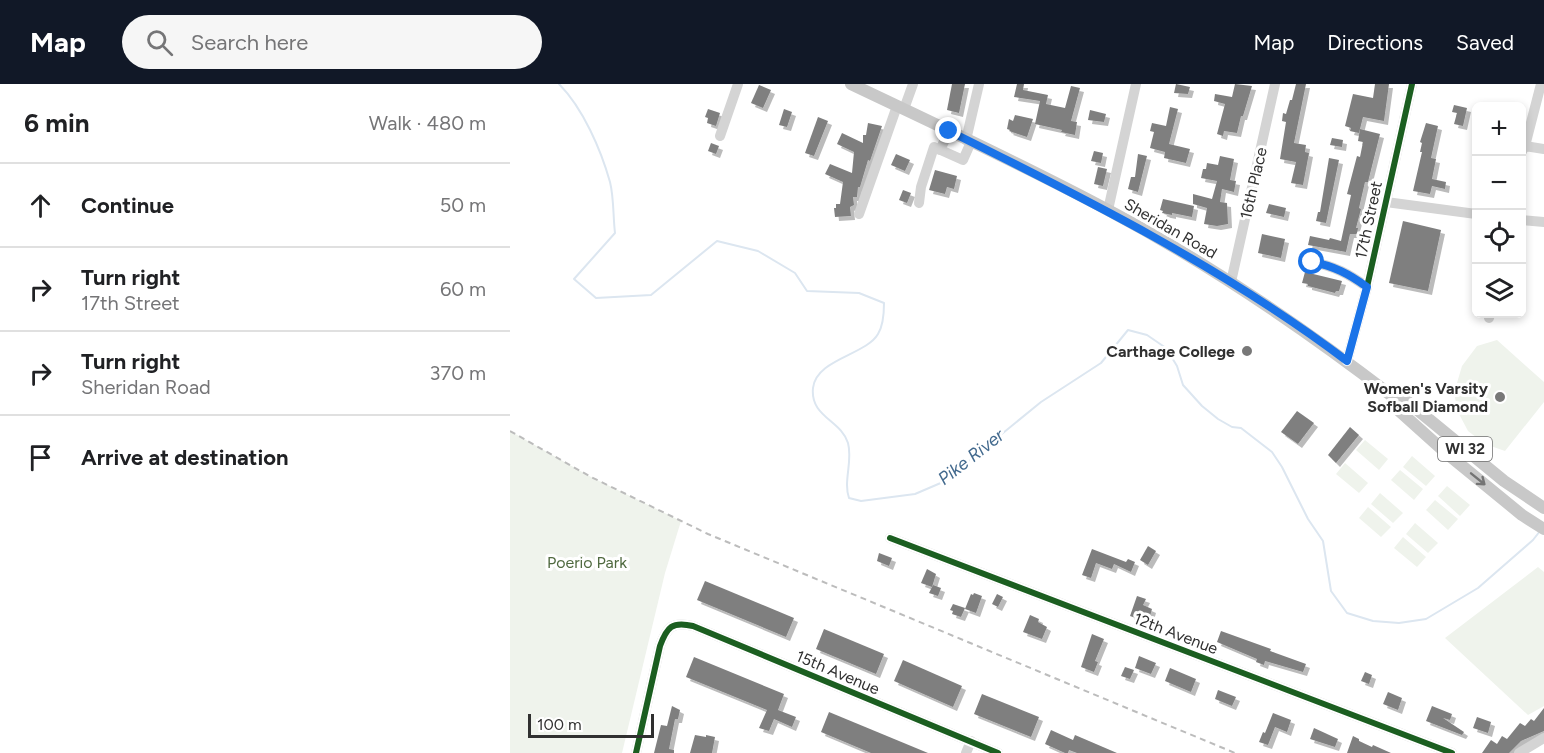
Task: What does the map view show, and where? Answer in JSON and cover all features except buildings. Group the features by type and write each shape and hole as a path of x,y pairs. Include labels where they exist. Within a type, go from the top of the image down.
{"main road":[{"name":"Sheridan Road","path":"851,84 1108,210 1231,282 1347,361 1392,396 1403,398 1490,470 1540,506"},
{"name":"Sheridan Road","path":"1392,396 1396,408 1445,452 1522,515 1544,529"}],"street":[{"path":"720,136 738,84"},
{"path":"859,214 901,108 913,84"},
{"path":"919,203 921,187 934,147 963,160 979,84"},
{"path":"1108,210 1137,84"},
{"name":"16th Place","path":"1231,282 1275,84"},
{"name":"17th Street","path":"1347,361 1367,287 1412,84"},
{"path":"1526,139 1541,84"},
{"path":"940,150 949,131"},
{"path":"1526,150 1544,149"},
{"path":"1386,202 1472,213"},
{"path":"1526,220 1544,222"},
{"path":"1312,262 1332,266 1367,287"},
{"name":"12th Avenue","path":"890,538 1452,753"},
{"name":"15th Avenue","path":"636,753 660,646 666,630 676,624 693,626 998,753"},
{"path":"1519,753 1544,738"},
{"path":"966,753 971,741"}],"green space":[{"name":"Women's Varsity Sofball Diamond","path":"1497,340 1544,382 1544,402 1505,451 1485,444 1468,431 1458,412 1454,393 1462,366 1477,346"},
{"name":"Poerio Park","path":"510,431 591,477 681,521 665,573 622,753 510,753"},
{"path":"1365,440 1388,459 1379,470 1356,450"},
{"path":"1412,456 1435,476 1426,486 1403,467"},
{"path":"1345,463 1368,483 1359,493 1336,474"},
{"path":"1400,470 1423,489 1414,500 1391,480"},
{"path":"1447,486 1470,505 1460,516 1438,496"},
{"path":"1380,493 1403,513 1393,523 1371,504"},
{"path":"1435,500 1458,519 1448,530 1426,510"},
{"path":"1368,507 1391,527 1381,537 1359,518"},
{"path":"1415,523 1438,543 1428,553 1406,534"},
{"path":"1403,537 1426,557 1417,567 1394,548"},
{"path":"1538,567 1544,572 1544,706 1528,715 1445,638"}],"waterway":[{"name":"Pike River","path":"559,84 576,105 590,130 602,157 611,188 615,233 574,279 596,298 651,295 717,241 758,251 795,273 807,291 859,293 884,303 882,323 878,334 863,347 823,370 816,378 813,388 816,406 839,429 848,443 847,491 849,498 861,501 915,494 943,482 1041,402 1101,363 1128,330 1147,335 1166,348 1177,366 1183,385 1202,406 1232,427 1241,428 1272,452 1308,519 1323,541 1331,591 1347,613 1373,621 1399,623 1426,619 1478,588 1533,540 1540,531"}],"railway":[{"path":"510,431 591,477 708,534 1235,753"}],"cycle path":[{"path":"1347,361 1367,287 1412,84"},
{"path":"890,538 1452,753"},
{"path":"636,753 660,646 668,630 680,624 693,626 998,753"}],"place":[{"name":"Carthage College","path":"1247,351"},
{"name":"Women's Varsity Sofball Diamond","path":"1500,397"}],"route":[{"path":"949,131 1108,210 1231,282 1347,361 1367,287 1332,266 1312,262"}]}
